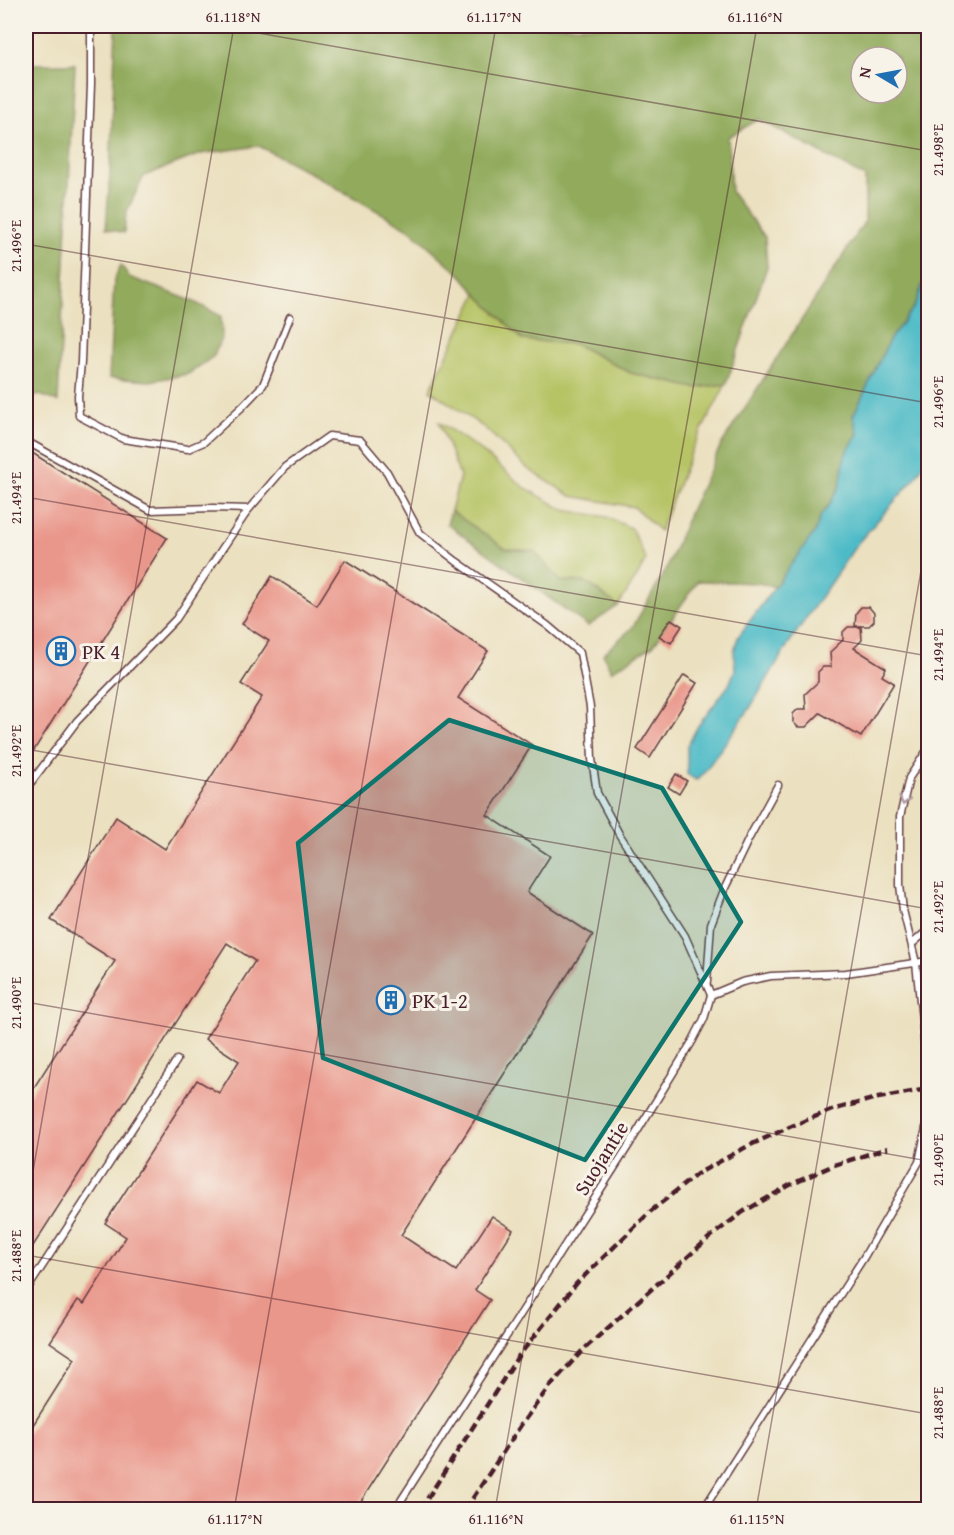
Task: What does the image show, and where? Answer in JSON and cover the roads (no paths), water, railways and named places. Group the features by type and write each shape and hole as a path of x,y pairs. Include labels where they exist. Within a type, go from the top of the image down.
{"lane":[{"path":"91,26 92,84 79,416 123,439 189,449 204,442 262,385 290,317"},
{"path":"26,789 77,720 176,620 249,509 285,467 329,436 360,440 387,472 420,533 547,625 580,653 590,707 592,759 597,794 618,834 685,936 711,995 742,982 771,976 846,972 928,961"},
{"path":"26,441 150,510 249,509"},
{"path":"928,749 909,778 900,817 900,885 903,910 916,963 928,1077"},
{"path":"707,985 711,924 729,879 778,785"},
{"path":"912,944 928,930"},
{"name":"Suojantie","path":"395,1509 629,1145 696,1034 704,1019 711,995"},
{"path":"26,1291 177,1060"},
{"path":"703,1509 864,1257 919,1162 928,1103"}],"water":[{"path":"928,272 928,457 915,478 857,544 787,646 750,708 703,774 696,780 687,774 687,746 698,726 729,685 735,670 734,651 738,637 815,532 821,515 840,486 845,455 858,434 853,416 890,339 914,307"}],"railway":[{"path":"420,1510 517,1358 577,1283 651,1211 697,1174 748,1146 794,1125 832,1110 873,1099 928,1089"},
{"path":"465,1510 549,1387 582,1351 710,1237 743,1212 790,1185 834,1165 888,1148"}],"place":[{"name":"PK 4","path":"61,651"},
{"name":"PK 1-2","path":"391,1000"}]}
